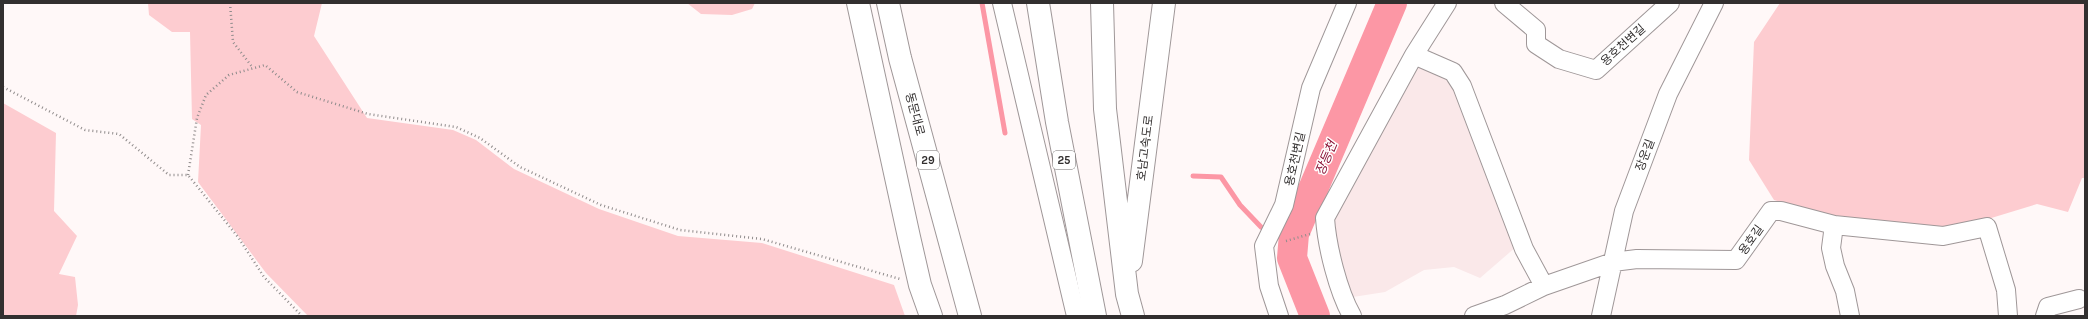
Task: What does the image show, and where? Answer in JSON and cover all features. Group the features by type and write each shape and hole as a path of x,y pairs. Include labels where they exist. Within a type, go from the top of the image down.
{"main road":[{"path":"858,3 871,69 920,285 931,316"},
{"name":"동문대로","path":"888,3 900,58 970,316"},
{"name":"25","path":"1038,3 1055,115 1095,316"},
{"name":"호남고속도로","path":"1102,3 1105,109 1127,294 1133,316"},
{"name":"호남고속도로","path":"1127,294 1164,3"}],"street":[{"path":"1002,3 1076,316"},
{"name":"용호천변길","path":"1279,316 1269,286 1264,246 1284,205 1311,88 1348,3"},
{"path":"1352,316 1338,279 1326,230 1325,218 1414,55 1447,3"},
{"name":"용호천변길","path":"1504,3 1536,30 1536,44 1559,59 1596,70 1670,3"},
{"name":"장운길","path":"1601,316 1624,211 1668,94 1714,3"},
{"path":"1414,55 1453,72 1462,86 1524,249 1544,286"},
{"name":"용호길","path":"1613,262 1637,259 1736,260 1771,211 1781,211 1834,225 1943,236 1987,227 2006,290 2008,316"},
{"path":"1834,225 1831,248 1850,316"},
{"path":"1474,316 1505,305 1544,286 1613,262"},
{"path":"2045,316 2048,307 2079,299"}],"path":[{"path":"230,3 233,42 253,68"},
{"path":"302,316 264,277 238,237 188,175 197,118 206,94 229,75 265,65 297,92 368,114 456,127 480,138 520,167 601,205 680,230 762,239 920,285"},
{"path":"3,87 85,130 120,134 169,175 188,175"},
{"path":"1281,242 1317,232"}],"shaded area":[{"path":"148,3 322,3 314,36 367,118 453,130 476,140 514,169 599,209 678,236 762,243 894,285 905,316 308,316 266,273 198,182 201,125 192,119 190,32 172,32 149,15"},
{"path":"687,3 755,3 752,9 732,15 701,14"},
{"path":"1780,3 2085,3 2085,178 2082,178 2068,212 2037,204 1942,233 1836,218 1774,200 1749,160 1754,42"},
{"path":"1416,62 1448,74 1517,246 1480,278 1454,267 1424,270 1385,292 1353,297 1331,231 1335,207"},
{"path":"3,103 56,133 54,211 77,236 59,274 75,277 78,305 76,316 3,316"}],"waterway":[{"path":"982,3 1005,133"},
{"name":"장등천","path":"1315,316 1292,258 1294,234 1392,3"},
{"path":"1193,176 1221,177 1240,205 1261,227"},
{"path":"1277,237 1294,234"}]}
